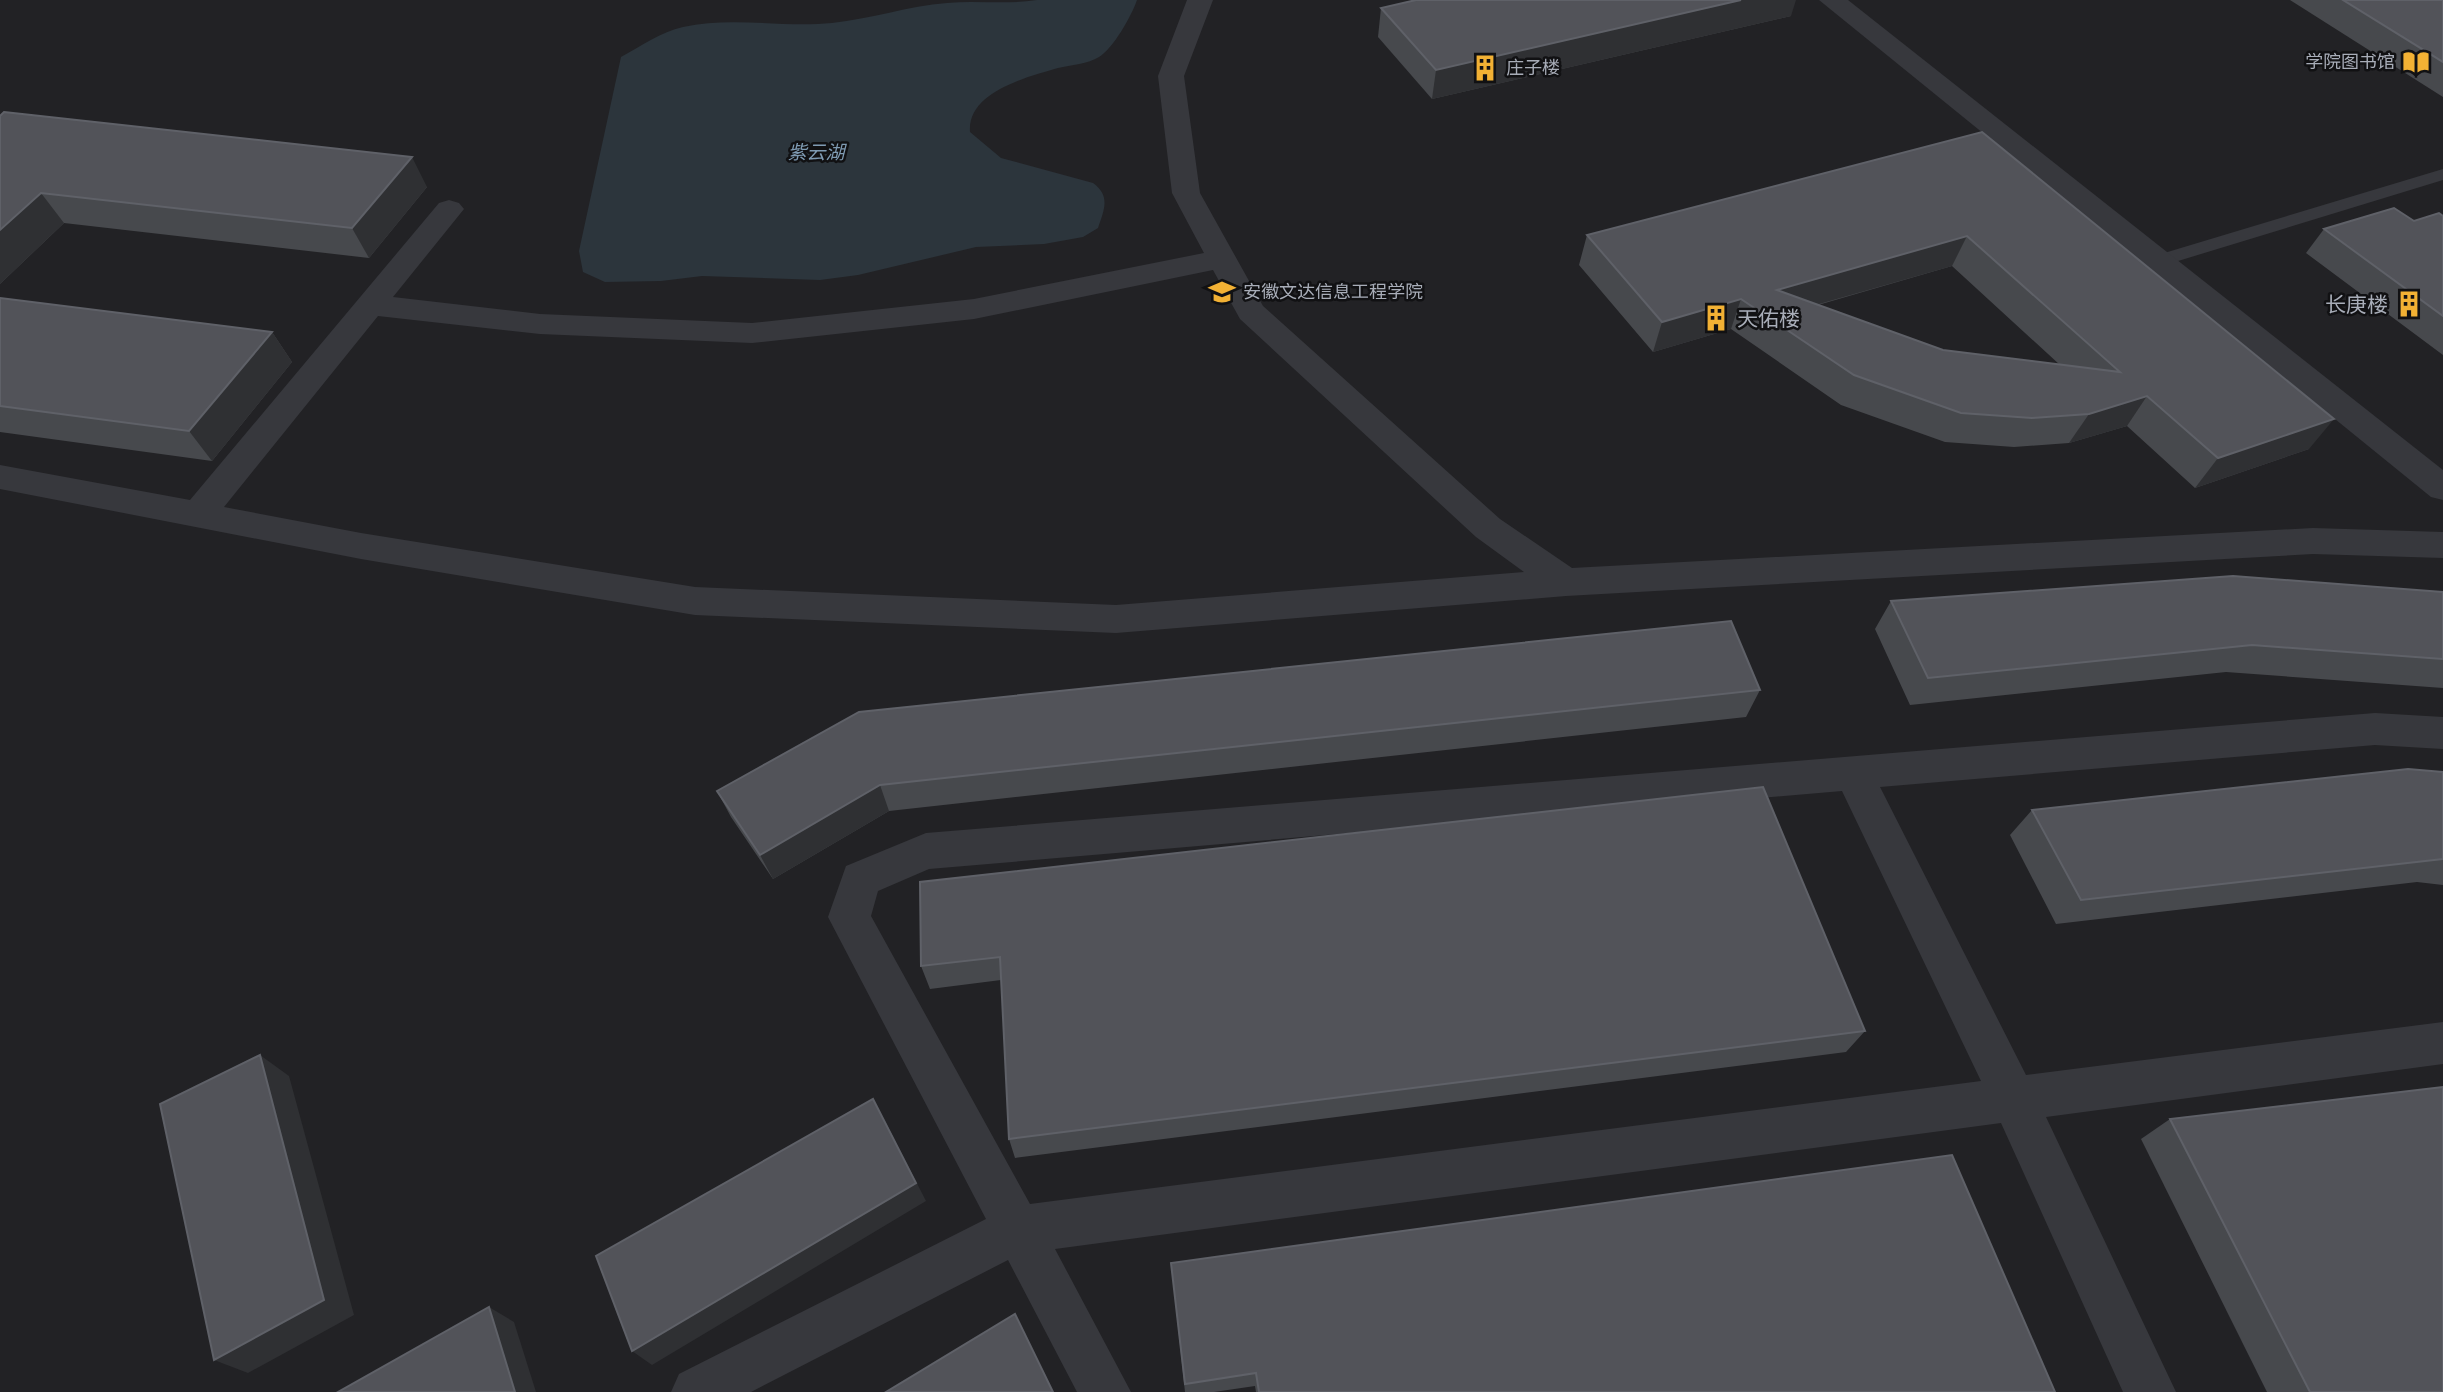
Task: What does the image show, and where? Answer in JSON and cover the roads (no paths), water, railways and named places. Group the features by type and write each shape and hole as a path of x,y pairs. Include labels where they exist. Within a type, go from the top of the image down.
{"street":[{"path":"1200,0 1171,76 1186,193 1251,312 1488,528 1566,582"},
{"path":"1832,0 2443,488"},
{"path":"198,515 449,209"},
{"path":"370,305 540,324 752,333 974,309 1223,259"},
{"path":"0,477 361,546 695,601 1116,619 1566,582 2313,541 2443,545"},
{"path":"1105,1392 849,917 861,879 926,851 2375,729 2443,733"},
{"path":"1853,773 2013,1098 2150,1392"},
{"path":"697,1392 1016,1230 2443,1043"}],"lane":[{"path":"2158,261 2443,174"}],"water":[{"name":"紫云湖","path":"1137,0 1116,39 1099,57 1031,76 1001,88 978,106 972,118 970,132 1001,158 1093,183 1099,188 1105,204 1098,228 1083,237 1044,244 976,247 858,275 820,280 702,276 661,281 605,282 583,272 579,251 621,57 667,32 701,24 832,23 958,2"}],"place":[{"name":"学院图书馆","path":"2416,62"},
{"name":"庄子楼","path":"1485,68"},
{"name":"安徽文达信息工程学院","path":"1222,292"},
{"name":"长庚楼","path":"2409,304"},
{"name":"天佑楼","path":"1716,318"}]}
